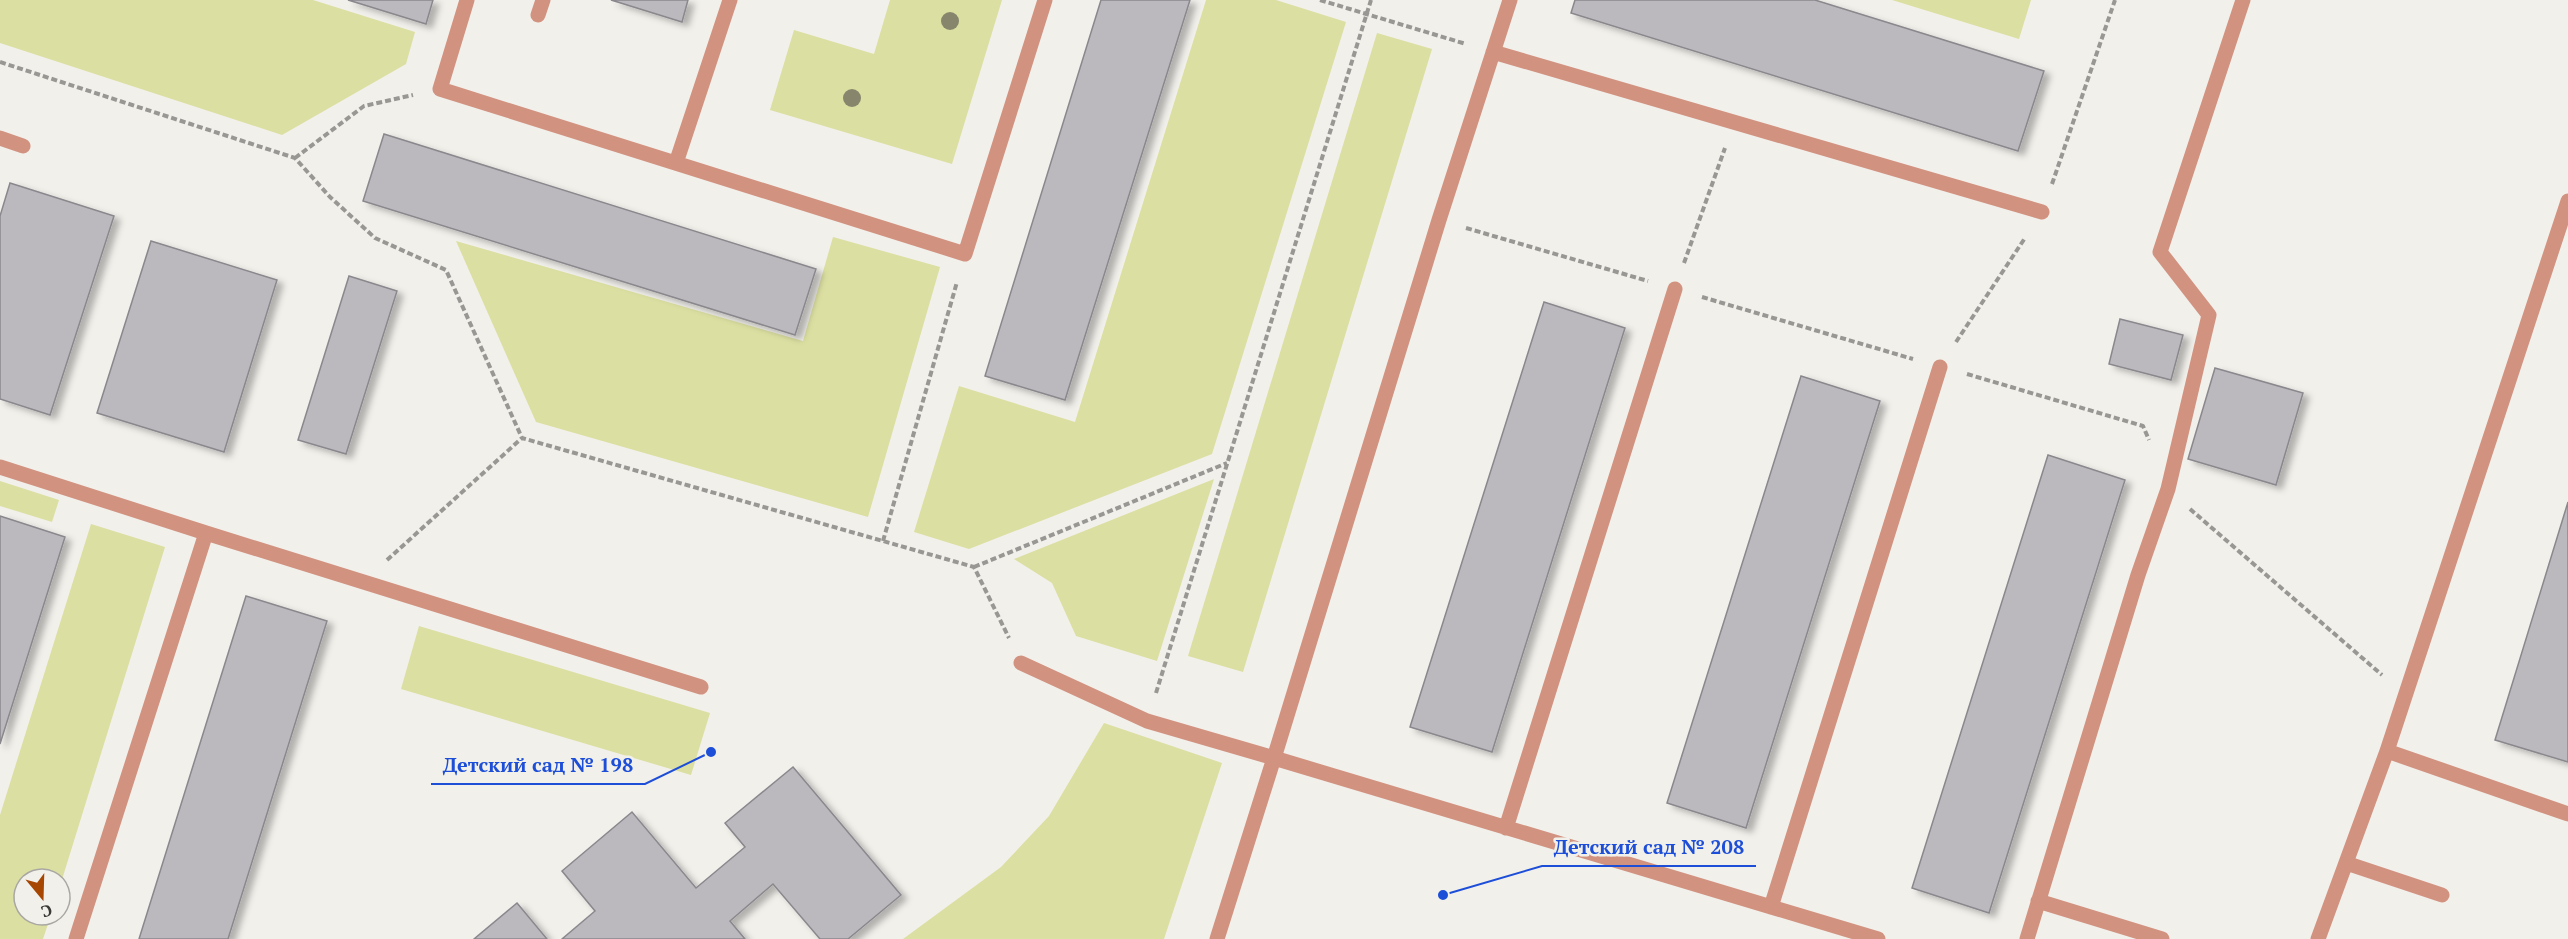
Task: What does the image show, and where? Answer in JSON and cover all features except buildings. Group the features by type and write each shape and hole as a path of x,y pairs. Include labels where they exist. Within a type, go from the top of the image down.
{"lane":[{"path":"467,0 440,89 965,254 1045,0"},
{"path":"538,15 543,0"},
{"path":"676,164 730,0"},
{"path":"1217,939 1439,220 1510,0"},
{"path":"2027,939 2138,575 2168,489 2209,315 2160,252 2243,0"},
{"path":"1493,52 2042,212"},
{"path":"0,138 23,146"},
{"path":"2318,939 2406,696 2568,201"},
{"path":"1506,828 1675,289"},
{"path":"1771,907 1940,366"},
{"path":"0,467 701,687"},
{"path":"76,939 206,532"},
{"path":"1021,663 1147,721 1878,939"},
{"path":"2387,751 2568,814"},
{"path":"2346,863 2442,895"},
{"path":"2038,901 2162,939"}],"path":[{"path":"1320,0 1493,52"},
{"path":"1147,721 1371,0"},
{"path":"1940,366 2042,212 2115,0"},
{"path":"0,62 295,158 330,197 375,238 446,270 522,438 974,567 1227,463"},
{"path":"295,158 364,106 440,89"},
{"path":"1675,289 1734,122"},
{"path":"1439,220 2143,426 2168,489 2406,696"},
{"path":"883,541 965,254"},
{"path":"362,582 522,438"},
{"path":"974,567 1021,663"}],"green space":[{"path":"0,0 313,0 415,32 406,64 282,135 0,43"},
{"path":"890,0 1002,0 952,164 770,110 794,30 874,54"},
{"path":"1206,0 1276,0 1346,22 1212,454 969,549 914,532 959,386 1075,422"},
{"path":"1892,0 2031,0 2019,39"},
{"path":"1377,33 1432,49 1243,672 1188,656"},
{"path":"833,237 940,267 868,517 536,422 456,241 803,341"},
{"path":"1214,479 1157,661 1076,636 1052,583 1014,559"},
{"path":"0,481 59,500 52,522 0,506"},
{"path":"91,524 165,547 66,867 12,867 12,927 47,927 43,939 0,939 0,815"},
{"path":"419,626 710,713 691,775 401,689"},
{"path":"1104,723 1222,763 1164,939 903,939 1001,867 1049,816"}],"place":[{"name":"Детский сад № 198","path":"711,752"},
{"name":"Детский сад № 208","path":"1443,895"}]}
